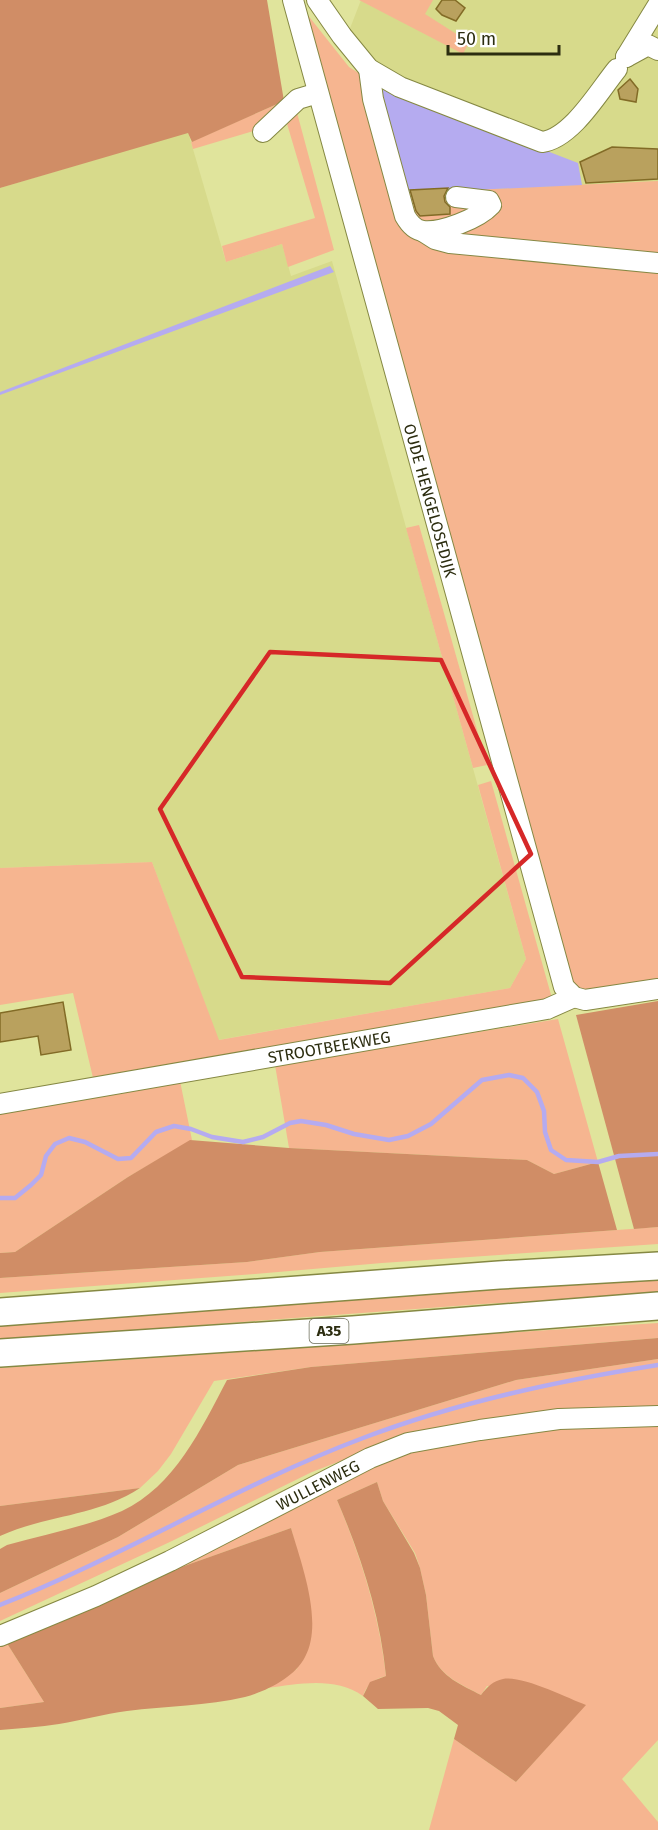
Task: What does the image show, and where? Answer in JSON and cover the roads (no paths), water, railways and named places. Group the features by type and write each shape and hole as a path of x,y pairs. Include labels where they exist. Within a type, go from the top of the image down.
{"highway":[{"path":"0,1312 487,1276 658,1266"},
{"name":"A35","path":"0,1353 353,1330 658,1306"}],"street":[{"name":"OUDE HENGELOSEDIJK","path":"293,0 564,987 574,997"},
{"path":"317,0 369,69 400,87 542,142 558,137 569,128 617,69"},
{"path":"658,5 626,57 648,45 658,50"},
{"path":"369,69 374,99 409,224 435,239 450,243 658,263"},
{"path":"262,132 298,99 318,93"},
{"path":"424,231 448,227 468,220 491,206 489,201 456,197"},
{"name":"STROOTBEEKWEG","path":"0,1104 547,1009 574,997 592,1000 658,989"},
{"name":"WULLENWEG","path":"0,1636 96,1596 170,1561 370,1458 408,1443 559,1419 658,1416"}],"waterway":[{"path":"0,1198 15,1198 31,1185 41,1175 46,1156 55,1144 69,1138 85,1142 118,1159 131,1158 156,1132 174,1126 191,1129 212,1137 243,1142 263,1137 290,1123 301,1121 389,1140 408,1136 431,1124 482,1080 509,1075 523,1078 537,1092 544,1111 545,1132 551,1150 566,1160 598,1162 619,1156 658,1154"},
{"path":"0,1605 91,1565 271,1477 363,1438 472,1403 583,1378 658,1365"}]}
